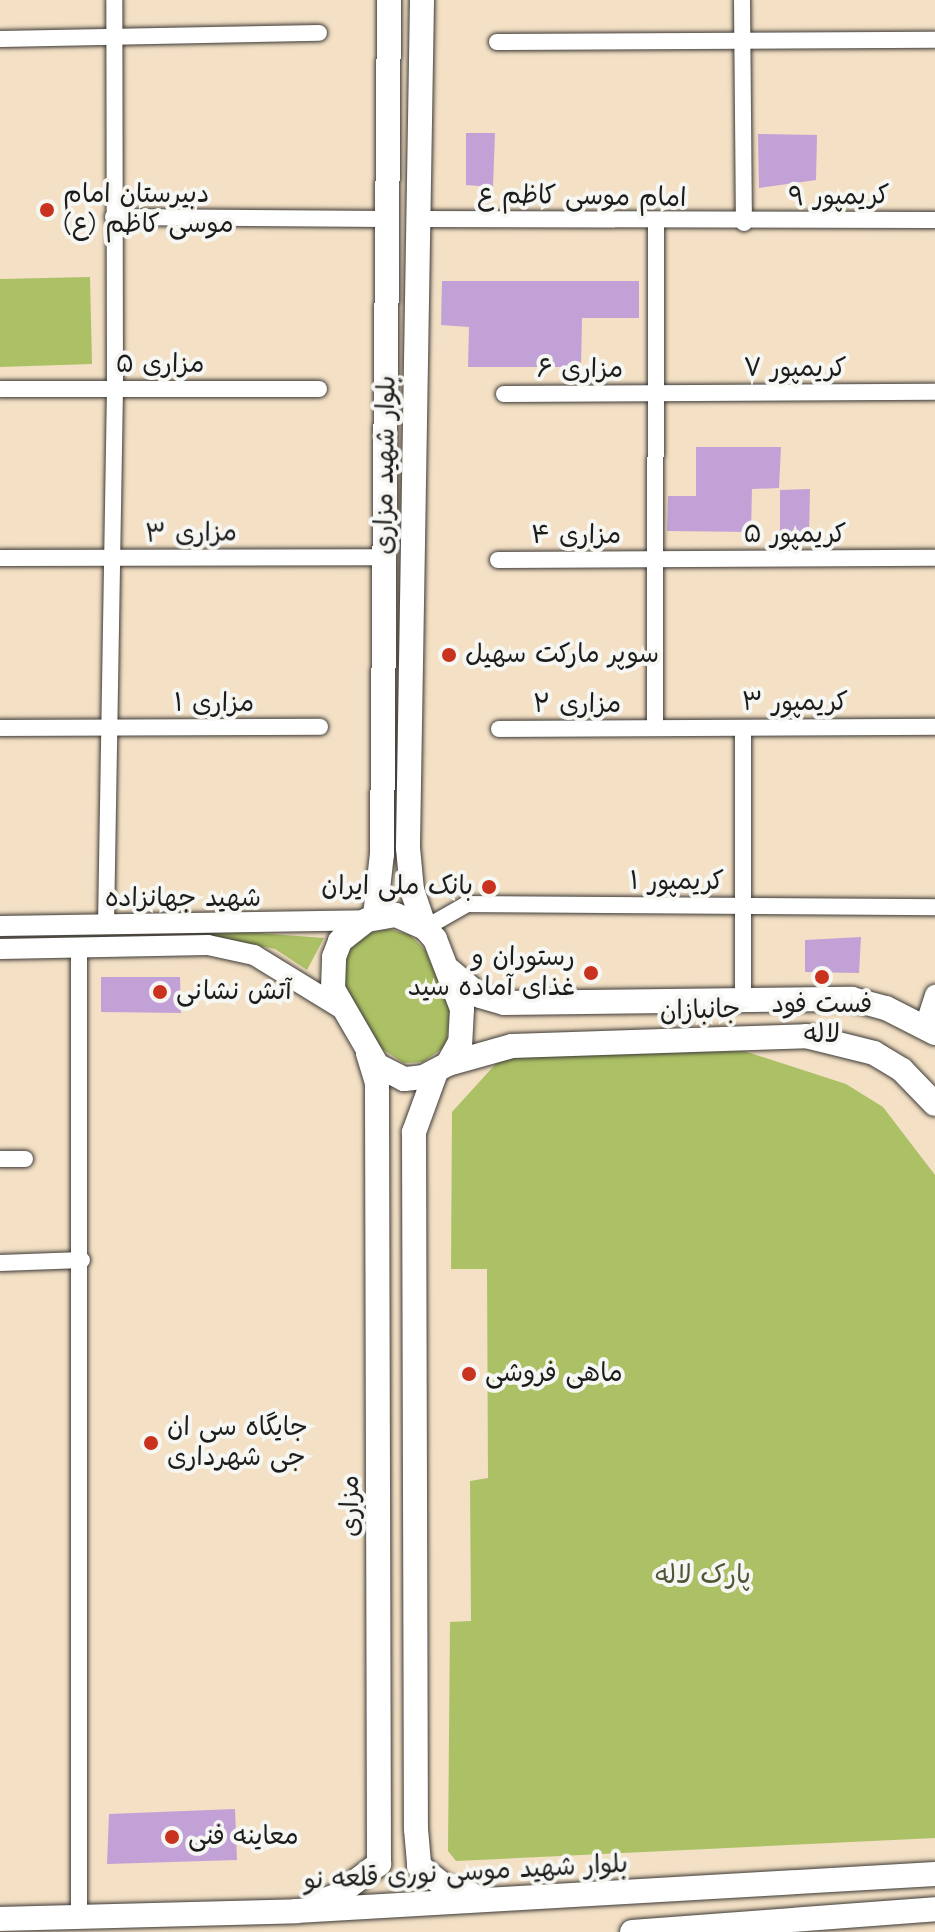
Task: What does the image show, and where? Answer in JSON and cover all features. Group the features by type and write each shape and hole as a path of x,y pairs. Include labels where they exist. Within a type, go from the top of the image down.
{"main road":[{"name":"بلوار شهید مزاری","path":"371,918 382,854 389,0"},
{"name":"بلوار شهید مزاری","path":"422,0 408,848 412,890 425,928"},
{"path":"386,219 419,219"},
{"path":"419,1866 413,1146 420,1109 463,1029 449,970 425,928 396,915 371,918 340,941 334,957 333,989 339,1007 368,1053 388,1073 404,1079 442,1068"},
{"name":"جانبازان","path":"449,970 480,996 504,1003 743,997 852,999 930,1030"},
{"name":"جانبازان","path":"442,1068 512,1046 806,1036 874,1053 902,1070 935,1104"},
{"name":"مزاری","path":"368,1053 377,1083 379,1864"},
{"path":"296,1911 336,1896 379,1864 402,1871 419,1866"},
{"path":"419,1866 446,1887 489,1899"},
{"name":"بلوار شهید موسی نوری قلعه نو","path":"0,1919 296,1911 935,1874"},
{"path":"870,1877 871,1912"},
{"path":"632,1932 935,1909"}],"street":[{"path":"106,948 115,389 114,0"},
{"path":"742,0 744,223"},
{"path":"0,39 319,33"},
{"path":"497,42 935,40"},
{"path":"113,217 386,219"},
{"name":"امام موسی کاظم ع","path":"419,219 744,223"},
{"name":"کریمپور ۹","path":"744,223 935,220"},
{"path":"655,728 656,223"},
{"name":"مزاری ۵","path":"0,389 319,389"},
{"name":"کریمپور ۷","path":"656,394 935,392"},
{"name":"مزاری ۶","path":"504,394 656,394"},
{"name":"مزاری ۳","path":"0,558 383,557"},
{"name":"کریمپور ۵","path":"655,559 935,558"},
{"name":"مزاری ۴","path":"498,560 655,559"},
{"name":"مزاری ۱","path":"0,728 320,727"},
{"name":"کریمپور ۳","path":"655,728 935,727"},
{"name":"مزاری ۲","path":"499,729 655,728"},
{"path":"743,728 743,997"},
{"name":"کریمپور ۱","path":"425,928 467,904 935,907"},
{"name":"شهید جهانزاده","path":"0,926 371,918"},
{"name":"شهید جهانزاده","path":"0,949 208,945 244,952 272,963 339,1007"},
{"path":"79,949 82,1260 79,1918"},
{"path":"930,1030 935,995"},
{"path":"0,1159 25,1159"},
{"path":"0,1263 82,1260"}],"green space":[{"path":"90,277 92,364 0,367 0,279"},
{"path":"389,929 410,935 426,951 450,1010 446,1046 423,1062 404,1063 379,1047 343,986 347,955 354,945 369,933"},
{"path":"230,931 324,938 307,970 275,949 192,932"},
{"name":"پارک لاله","path":"744,1051 846,1084 883,1107 935,1175 935,1838 456,1861 448,1851 450,1622 471,1621 470,1481 488,1478 487,1269 451,1269 452,1112 502,1057"}],"building":[{"path":"466,133 495,133 493,187 466,185"},
{"path":"758,134 817,135 816,180 759,188"},
{"path":"442,281 639,281 639,318 582,318 581,367 468,367 469,327 441,325"},
{"path":"696,447 781,447 779,488 752,489 751,532 667,531 668,496 696,496"},
{"path":"810,489 809,536 780,536 780,490"},
{"path":"861,937 859,973 805,972 805,940"},
{"path":"101,977 180,977 181,1013 101,1012"},
{"name":"معاینه فنی","path":"235,1809 237,1860 107,1864 109,1814"}],"place":[{"name":"دبیرستان امام موسی کاظم (ع)","path":"47,210"},
{"name":"سوپر مارکت سهیل","path":"449,655"},
{"name":"بانک ملی ایران","path":"489,887"},
{"name":"رستوران و غذای آماده سید","path":"591,973"},
{"name":"فست فود لاله","path":"822,977"},
{"name":"آتش نشانی","path":"160,992"},
{"name":"ماهی فروشی","path":"469,1374"},
{"name":"جایگاه سی ان جی شهرداری","path":"151,1443"},
{"name":"معاینه فنی","path":"172,1837"}]}
